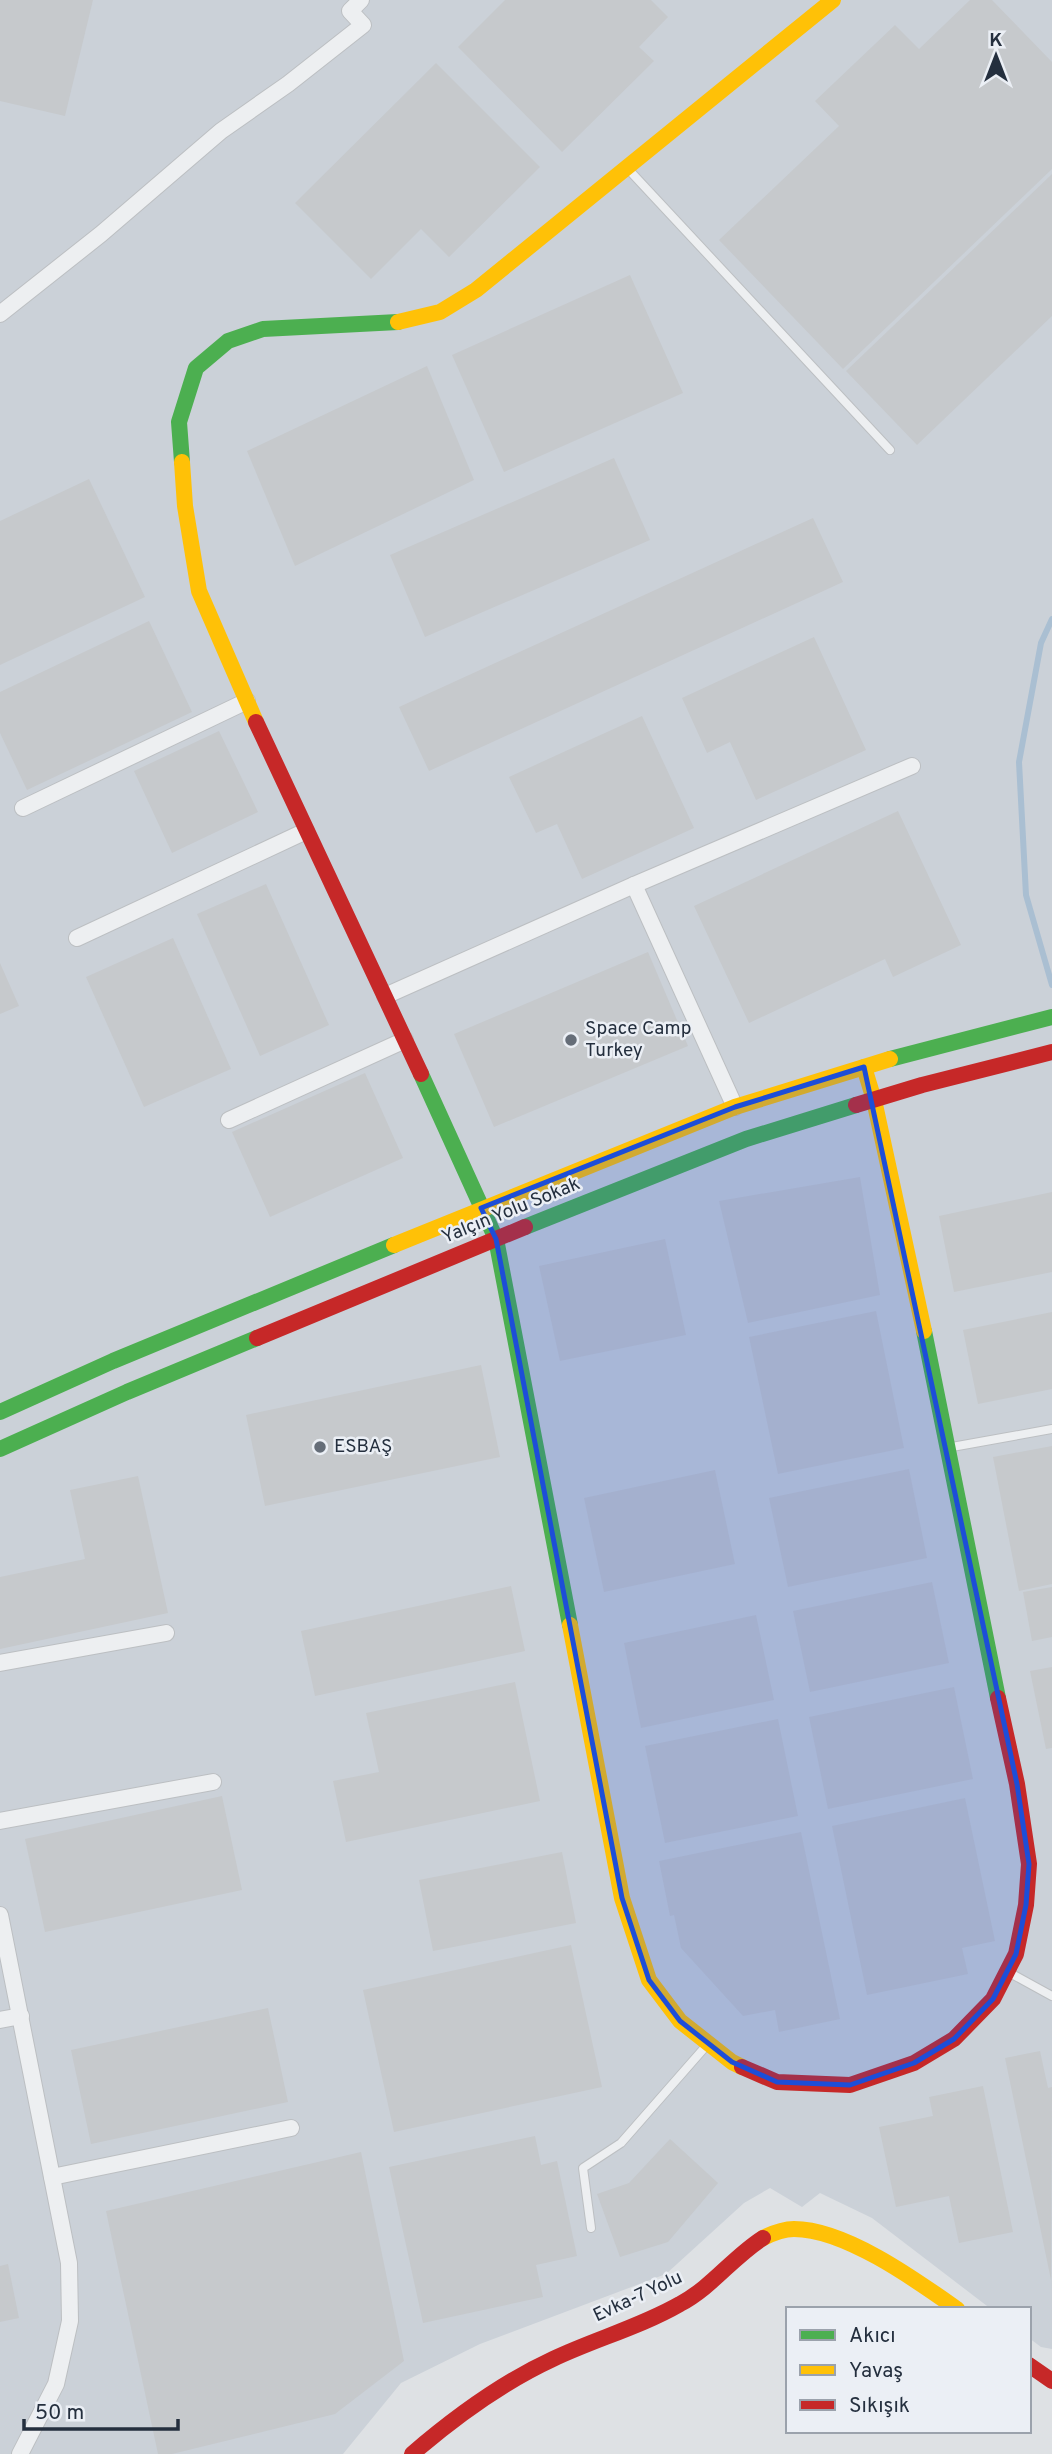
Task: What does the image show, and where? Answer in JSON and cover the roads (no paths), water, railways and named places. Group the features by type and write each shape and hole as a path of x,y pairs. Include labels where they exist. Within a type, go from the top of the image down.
{"street":[{"path":"4,308 102,234 221,131 288,84 363,25 350,12 361,0"},
{"path":"833,0 476,290 440,312 401,322 263,330 228,341 196,368 179,422 185,506 199,591 306,831 496,1239 622,1898 649,1980 680,2021 708,2044 732,2062 777,2082 850,2085 914,2063 954,2039 993,1999 1016,1954 1026,1905 1029,1864 1017,1784 980,1615 949,1447 874,1100 864,1067"},
{"path":"23,808 247,701"},
{"path":"385,996 634,885 912,766"},
{"path":"77,938 306,831"},
{"path":"634,885 734,1107"},
{"name":"Yalçın Yolu Sokak","path":"0,1412 113,1361 734,1107 912,1052 1052,1017"},
{"path":"229,1120 405,1040"},
{"name":"Yalçın Yolu Sokak","path":"0,1449 139,1387 746,1139 922,1085 1052,1052"},
{"path":"0,1663 166,1633"},
{"path":"0,1821 213,1782"},
{"path":"0,1915 69,2263 70,2321 56,2384 20,2454"},
{"path":"0,2020 20,2016"},
{"path":"52,2176 291,2128"},
{"name":"Evka-7 Yolu","path":"412,2454 477,2400 514,2378 551,2359 670,2310 689,2299 717,2278 756,2242 771,2234 792,2229 811,2231 855,2246 954,2307"},
{"path":"1031,2366 1052,2381"}],"lane":[{"path":"627,167 890,450"},
{"path":"949,1447 1052,1429"},
{"path":"1007,1972 1052,1996"},
{"path":"591,2228 583,2168 621,2143 708,2044"}],"waterway":[{"path":"1052,619 1041,643 1019,762 1026,895 1052,985"}],"place":[{"name":"Space Camp Turkey","path":"571,1040"},
{"name":"ESBAŞ","path":"320,1447"}]}
